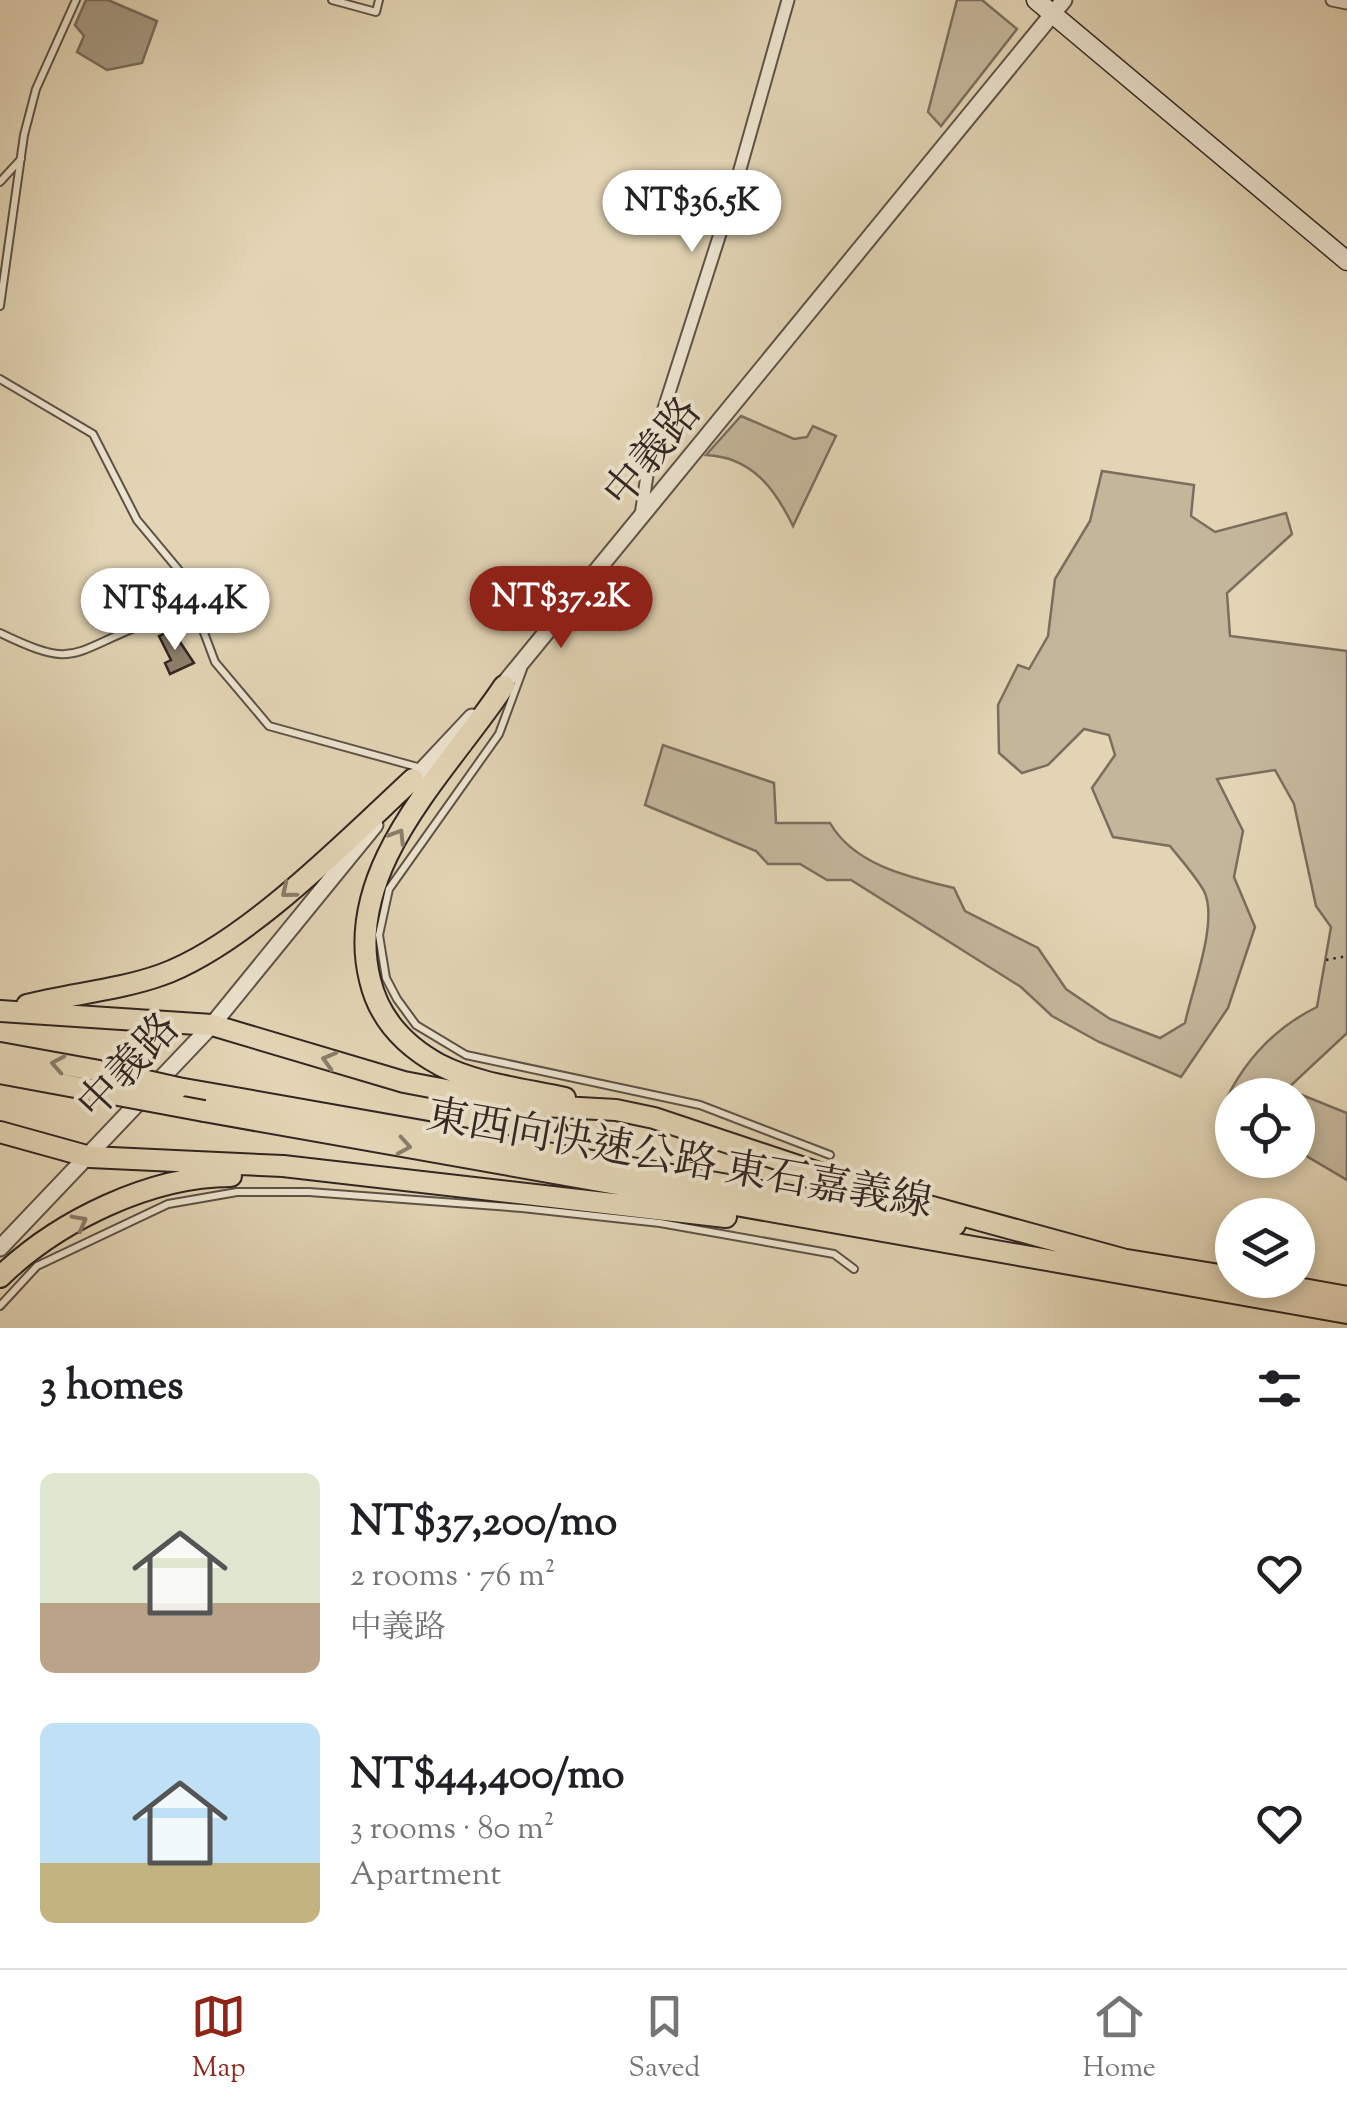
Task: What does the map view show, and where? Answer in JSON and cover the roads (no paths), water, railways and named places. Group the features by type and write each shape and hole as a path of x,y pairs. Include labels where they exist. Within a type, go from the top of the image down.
{"highway":[{"path":"1,1012 162,975 237,933 424,776 504,686"},
{"path":"424,776 369,905 363,943 380,1008 415,1050 443,1066 688,1126 870,1190 1133,1262"},
{"path":"1,1012 212,1025 404,1082 525,1106 616,1110"},
{"name":"東西向快速公路 東石嘉義線","path":"0,1053 1215,1274"},
{"name":"東西向快速公路 東石嘉義線","path":"0,1073 1347,1314"},
{"path":"0,1132 90,1157 283,1166 562,1196 990,1250"},
{"path":"0,1277 68,1227 141,1190 220,1176 353,1176"},
{"path":"1315,1291 1347,1297"}],"main road":[{"path":"1036,0 1058,7 1347,261"}],"street":[{"path":"640,520 651,449 736,187 788,0"},
{"path":"1332,0 1347,3"},
{"name":"中義路","path":"504,686 1058,7"},
{"name":"中義路","path":"0,1248 212,1025 424,776"}],"lane":[{"path":"0,306 36,89 76,0"},
{"path":"332,0 376,12 378,0"},
{"path":"0,182 22,158"},
{"path":"0,379 93,434 137,520 182,574 216,662 269,726 424,776"},
{"path":"0,633 42,654 86,654 142,624 201,617"},
{"path":"526,657 522,678 499,734 389,889 379,935 386,978 397,999 416,1025 466,1055 700,1105 830,1155"},
{"path":"0,1306 37,1266 168,1204 237,1192 308,1192 660,1223 834,1254 854,1269"}]}
